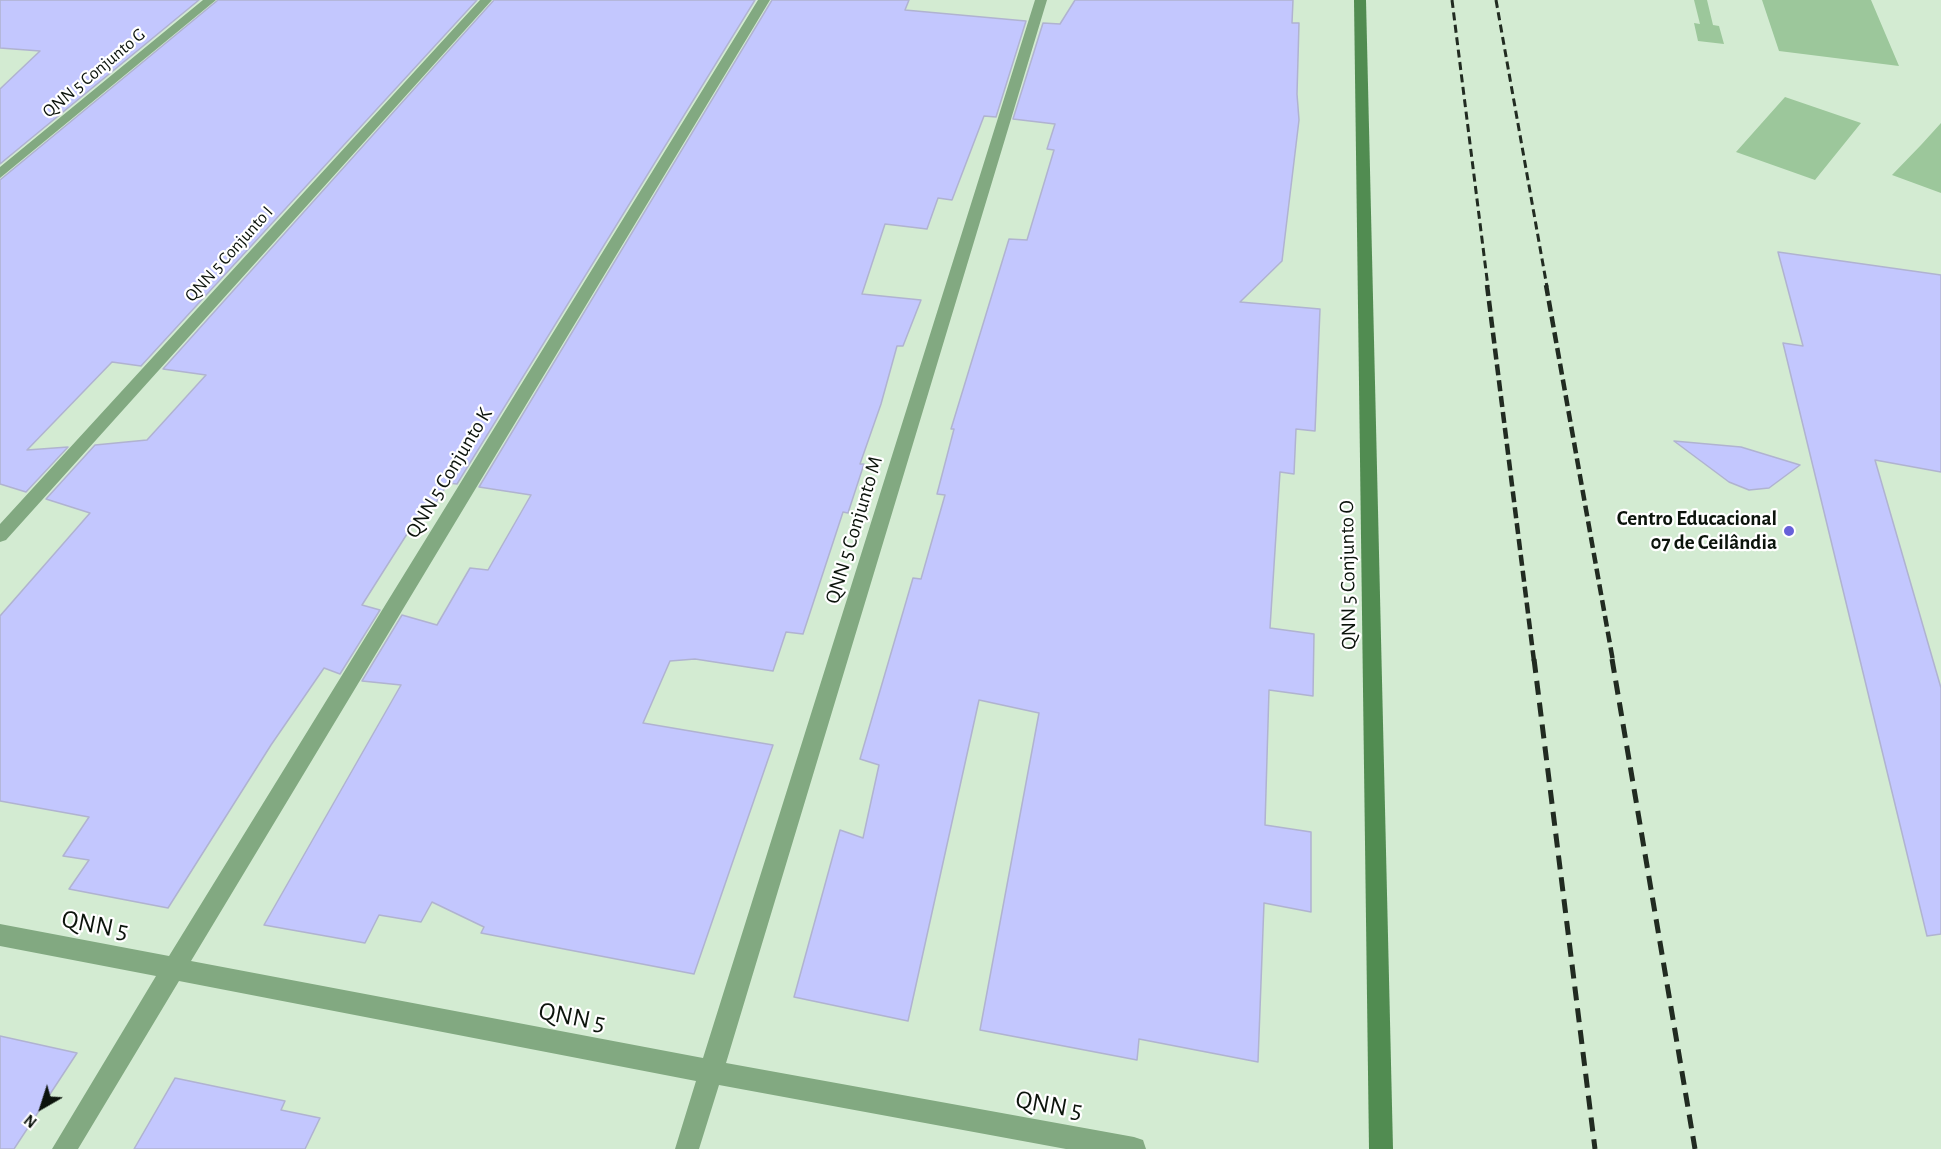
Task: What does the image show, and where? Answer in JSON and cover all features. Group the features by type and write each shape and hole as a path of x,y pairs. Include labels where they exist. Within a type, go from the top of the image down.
{"street":[{"name":"QNN 5 Conjunto G","path":"0,174 210,0"},
{"name":"QNN 5 Conjunto I","path":"0,535 486,0"},
{"name":"QNN 5 Conjunto K","path":"64,1149 764,0"},
{"name":"QNN 5 Conjunto M","path":"687,1149 1041,0"},
{"name":"QNN 5 Conjunto O","path":"1360,0 1381,1149"},
{"name":"QNN 5","path":"0,935 711,1072 1134,1149"}],"green space":[{"path":"1694,0 1707,0 1713,25 1719,26 1724,44 1698,41 1694,23 1700,24"},
{"path":"1762,0 1871,0 1899,66 1779,51"},
{"path":"1785,97 1861,123 1815,180 1736,152"},
{"path":"1941,123 1941,193 1892,175 1921,145"}],"building":[{"path":"0,0 199,0 0,164 0,89 40,51 0,48"},
{"path":"218,0 477,0 141,366 112,362 27,450 68,447 26,492 0,484 0,180"},
{"path":"494,0 755,0 457,484 448,483 434,506 426,504 362,605 380,610 340,674 324,668 271,745 168,908 69,889 89,860 63,856 89,817 0,801 0,616 90,513 46,499 95,445 147,440 206,375 163,369"},
{"path":"772,0 909,0 905,10 1026,21 996,117 984,116 952,200 938,198 927,229 885,224 862,294 921,300 903,346 897,346 881,404 860,464 864,464 848,513 843,512 803,634 786,632 773,671 695,659 670,661 643,723 773,745 694,974 481,933 484,927 432,902 421,922 379,915 365,943 264,925 401,685 362,681 402,615 437,625 470,568 488,570 531,495 479,487"},
{"path":"1075,0 1293,0 1292,23 1299,23 1297,94 1299,120 1282,261 1240,302 1320,309 1315,431 1296,429 1294,474 1280,472 1270,628 1314,634 1313,696 1269,690 1265,825 1311,832 1311,912 1264,903 1258,1062 1139,1039 1137,1060 980,1030 1039,713 979,700 908,1021 794,997 840,830 863,838 879,765 860,759 913,578 921,579 945,495 937,494 954,429 951,429 1009,239 1027,240 1054,150 1047,149 1055,124 1013,119 1043,23 1060,24"},
{"name":"Centro Educacional 07 de Ceilândia","path":"1778,252 1941,275 1941,472 1875,460 1941,688 1941,934 1927,936 1783,343 1803,346"},
{"path":"1674,441 1741,447 1800,465 1769,488 1749,490 1729,482"},
{"path":"0,1036 77,1053 14,1149 0,1149"},
{"path":"175,1078 285,1101 281,1110 320,1118 305,1149 134,1149"}],"railway":[{"path":"1452,0 1488,287"},
{"path":"1496,0 1547,287"},
{"path":"1487,285 1534,661"},
{"path":"1546,285 1613,661"},
{"path":"1534,659 1595,1149"},
{"path":"1612,659 1695,1149"}],"place":[{"name":"Centro Educacional 07 de Ceilândia","path":"1789,531"}]}
